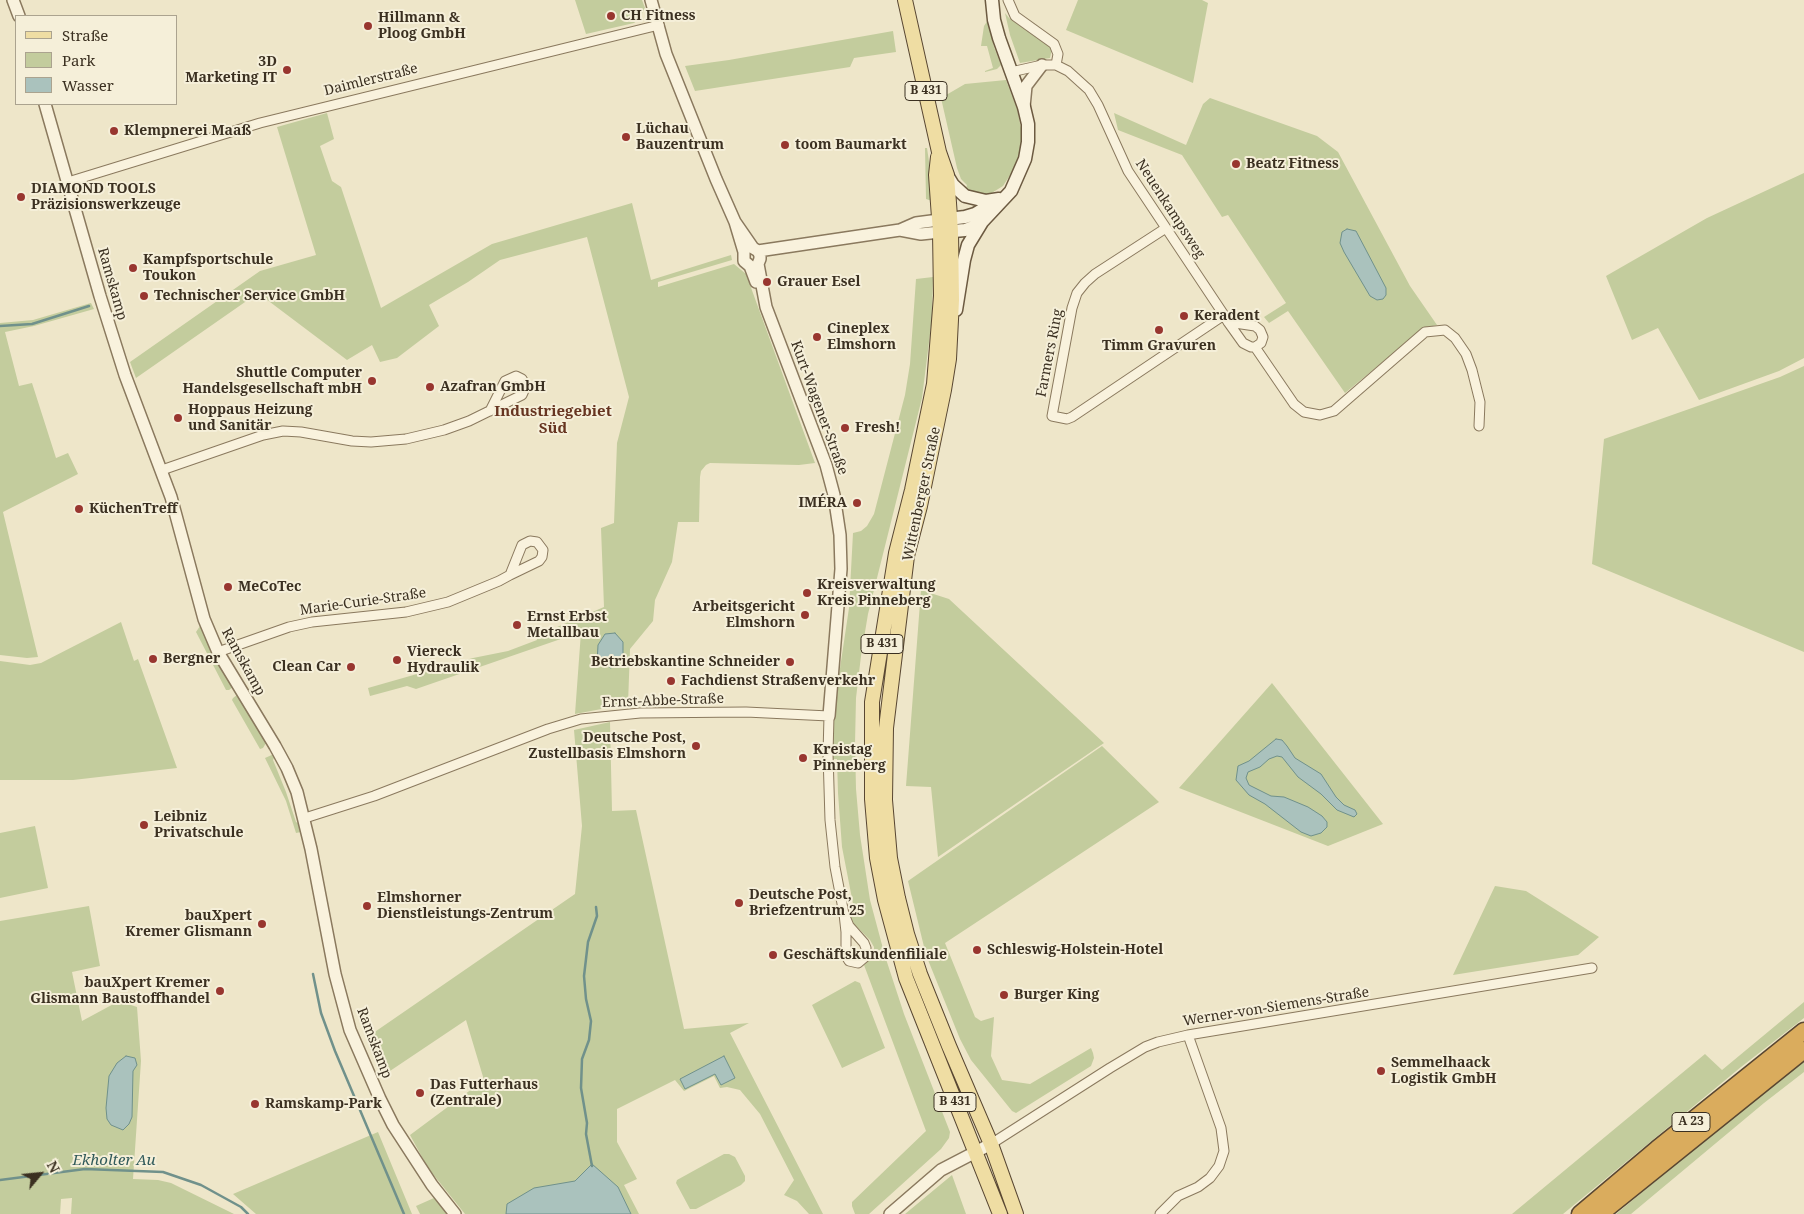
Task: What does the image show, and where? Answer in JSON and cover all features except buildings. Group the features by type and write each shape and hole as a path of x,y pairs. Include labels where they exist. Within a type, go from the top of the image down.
{"highway":[{"name":"A 23","path":"1580,1214 1657,1149 1804,1031"},
{"name":"A 23","path":"1600,1214 1804,1050"}],"main road":[{"name":"B 431","path":"905,0 939,152 947,175 945,225"},
{"path":"951,337 968,245 982,222 1011,191 1025,159 1028,142 1028,124 1024,107 996,29 992,0"},
{"name":"B 431","path":"939,152 936,175 945,225"},
{"path":"945,225 988,207 998,199 1020,173"},
{"path":"947,175 953,185 965,196 986,201 998,199"},
{"path":"945,225 973,227 982,222"},
{"name":"Wittenberger Straße","path":"945,225 952,300 951,337 944,390 920,506 907,556 886,728 885,800 890,858 907,934 920,974 991,1144 1016,1214"},
{"name":"Wittenberger Straße","path":"945,225 934,384 912,490 896,553 872,702 872,799 878,858 884,892 906,978 1000,1214"}],"street":[{"path":"13,0 19,15"},
{"path":"651,0 659,26"},
{"path":"1008,0 1015,16 1054,44 1058,54 1056,65 1042,65 1011,72"},
{"name":"Daimlerstraße","path":"68,182 260,123 659,26"},
{"name":"Kurt-Wagener-Straße","path":"659,26 669,61 716,179 735,222 754,257 764,302 826,465 838,521 841,570 829,716 830,820 834,867 844,914 846,956 850,961 858,963 865,957 866,948 849,926 844,914"},
{"path":"1024,107 1026,86 1042,65"},
{"name":"Neuenkampsweg","path":"1056,65 1068,71 1089,90 1098,105 1128,171 1243,343 1255,347 1294,404 1304,412 1320,415 1334,412 1425,332 1446,330 1455,338 1466,354 1472,370 1480,402 1479,426"},
{"name":"Ramskamp","path":"45,105 100,296 125,375 171,497 204,619 218,652 280,755 297,792 305,818 335,974 350,1030 380,1099 394,1125 432,1185 455,1214"},
{"path":"754,257 792,247 900,230 916,223 945,225"},
{"name":"Farmers Ring","path":"1166,228 1095,274 1077,293 1072,308 1052,416 1067,419 1072,417 1226,318"},
{"path":"1226,318 1255,326 1260,330 1263,337 1261,343 1255,347"},
{"path":"162,470 273,433 293,432 352,441 389,442 451,428 490,411"},
{"name":"Marie-Curie-Straße","path":"218,652 289,627 312,622 406,612 434,606 463,596 510,575"},
{"name":"Ernst-Abbe-Straße","path":"305,818 374,796 548,729 581,719 617,714 656,712 746,712 829,716"},
{"name":"Werner-von-Siemens-Straße","path":"991,1144 1134,1053 1158,1042 1188,1035 1592,968"},
{"path":"1160,1214 1178,1196 1198,1187 1210,1178 1219,1166 1224,1150 1221,1128 1188,1035"},
{"path":"890,1214 942,1170 991,1144"}],"green space":[{"name":"CH Fitness","path":"575,0 642,0 645,8 639,19 634,23 586,34"},
{"path":"1078,0 1202,0 1208,3 1193,83 1066,30"},
{"path":"1005,13 1009,18 1045,39 1052,49 1050,58 1020,63 1010,35"},
{"path":"988,20 994,47 1001,65 997,69 985,72 993,68 987,46 981,46 984,26"},
{"path":"893,31 896,52 854,58 850,67 695,91 685,66 729,60"},
{"path":"1006,80 1017,109 1021,128 1018,158 1003,186 990,194 977,196 965,191 967,185 961,179 957,168 941,98 965,84"},
{"path":"1210,98 1317,136 1338,152 1410,286 1437,325 1424,328 1345,393 1288,311 1269,323 1264,317 1286,303 1228,215 1222,217 1182,155 1118,130 1114,113 1186,145 1203,104"},
{"path":"327,113 334,139 320,146 332,181 341,187 381,308 492,244 632,203 651,280 731,255 732,260 658,282 658,287 734,264 746,274 815,463 799,465 710,463 701,471 699,522 678,522 672,562 655,600 653,621 630,649 628,704 575,714 581,632 416,689 407,686 370,696 368,688 473,658 508,651 537,640 536,636 604,607 601,528 614,523 617,443 629,397 587,237 500,260 429,305 439,326 397,358 380,362 372,345 347,360 258,293 136,378 130,362 260,271 316,255 277,127"},
{"path":"925,148 927,148 935,202 926,199"},
{"path":"1804,173 1804,358 1779,371 1699,400 1658,328 1632,340 1606,276 1707,218"},
{"path":"933,277 932,318 922,398 868,614 856,698 855,744 860,835 870,900 885,956 904,1014 950,1132 949,1138 941,1149 869,1214 855,1214 852,1202 926,1131 864,965 874,953 874,947 870,940 851,921 849,915 855,914 842,847 837,759 832,759 833,715 849,608 853,533 861,531 867,526 874,514 905,395 910,364 916,279"},
{"path":"91,303 94,309 5,332 19,386 32,383 56,458 68,453 78,474 3,512 38,657 27,658 0,655 0,323 33,320"},
{"path":"1804,366 1804,652 1592,564 1604,439 1780,377"},
{"path":"921,590 949,599 1104,743 938,857 931,787 906,786"},
{"path":"121,622 134,661 138,659 177,768 73,780 0,780 0,661 30,665 41,663"},
{"path":"200,626 233,685 229,690 226,690 196,632"},
{"path":"1272,683 1383,824 1328,846 1179,788"},
{"path":"237,695 266,743 263,748 260,749 232,700"},
{"path":"610,722 612,811 636,810 684,1029 749,1023 730,1033 823,1214 809,1214 797,1201 784,1195 794,1180 760,1114 740,1090 727,1087 720,1088 714,1076 684,1091 675,1080 617,1109 617,1142 637,1179 624,1185 639,1214 465,1214 428,1168 410,1135 484,1080 466,1020 381,1077 366,1038 575,894 582,826 574,730"},
{"path":"1102,746 1159,802 945,943 975,1017 981,1021 994,1017 991,1056 1002,1080 1030,1084 1091,1048 1094,1058 1091,1066 1016,1113 1012,1111 971,1060 960,1039 926,955 908,881"},
{"path":"274,754 273,760 296,822 301,825 301,832 296,833 286,801 265,758"},
{"path":"35,826 48,888 0,898 0,833"},
{"path":"1495,886 1526,891 1599,937 1578,955 1453,975"},
{"path":"89,906 100,966 72,972 82,1021 119,1001 137,1007 141,1061 133,1179 158,1180 171,1183 234,1214 71,1214 72,1198 61,1199 60,1214 0,1214 0,921"},
{"path":"855,981 860,983 885,1048 842,1068 812,1005"},
{"path":"1804,1002 1804,1018 1741,1067 1563,1214 1512,1214 1705,1054 1722,1070"},
{"path":"1804,1060 1804,1072 1631,1214 1616,1214 1758,1096"},
{"path":"378,1132 412,1214 256,1214 233,1194"},
{"path":"724,1154 735,1157 745,1176 745,1181 696,1209 690,1209 676,1183 677,1180"},
{"path":"952,1175 966,1214 905,1214"},
{"path":"434,1198 447,1214 420,1214 416,1206"}],"water":[{"path":"1347,229 1356,231 1386,288 1386,295 1383,299 1377,300 1370,296 1344,252 1340,243 1342,232"},
{"path":"615,633 623,642 623,654 618,666 610,668 606,661 603,666 597,664 598,645 605,634"},
{"path":"1276,739 1282,740 1295,758 1321,774 1336,797 1344,805 1355,810 1357,814 1354,817 1337,810 1321,794 1298,777 1282,757 1277,756 1248,772 1246,778 1249,785 1271,796 1284,797 1308,807 1322,816 1327,822 1327,827 1321,833 1311,836 1301,832 1265,804 1249,795 1236,780 1238,766 1249,761"},
{"path":"126,1056 135,1058 137,1065 133,1071 132,1117 129,1124 123,1130 111,1125 107,1119 106,1108 109,1076 117,1063"},
{"path":"724,1056 735,1078 721,1085 715,1074 685,1089 680,1079"},
{"path":"592,1164 618,1187 631,1214 506,1214 507,1204 534,1188 575,1181"}],"waterway":[{"path":"0,326 32,324 89,306"},
{"path":"592,1166 581,1088 582,1059 589,1040 591,1021 586,999 584,976 588,942 597,916 596,907"},
{"path":"313,974 321,1013 335,1051 404,1214"},
{"name":"Ekholter Au","path":"0,1180 85,1169 163,1172 201,1185 241,1207 248,1214"}],"place":[{"name":"CH Fitness","path":"611,16"},
{"name":"Hillmann & Ploog GmbH","path":"368,26"},
{"name":"3D Marketing IT","path":"287,70"},
{"name":"Klempnerei Maaß","path":"114,131"},
{"name":"Lüchau Bauzentrum","path":"626,137"},
{"name":"toom Baumarkt","path":"785,145"},
{"name":"Beatz Fitness","path":"1236,164"},
{"name":"DIAMOND TOOLS Präzisionswerkzeuge","path":"21,197"},
{"name":"Kampfsportschule Toukon","path":"133,268"},
{"name":"Grauer Esel","path":"767,282"},
{"name":"Technischer Service GmbH","path":"144,296"},
{"name":"Keradent","path":"1184,316"},
{"name":"Timm Gravuren","path":"1159,330"},
{"name":"Cineplex Elmshorn","path":"817,337"},
{"name":"Shuttle Computer Handelsgesellschaft mbH","path":"372,381"},
{"name":"Azafran GmbH","path":"430,387"},
{"name":"Hoppaus Heizung und Sanitär","path":"178,418"},
{"name":"Fresh!","path":"845,428"},
{"name":"IMÉRA","path":"857,503"},
{"name":"KüchenTreff","path":"79,509"},
{"name":"MeCoTec","path":"228,587"},
{"name":"Kreisverwaltung Kreis Pinneberg","path":"807,593"},
{"name":"Arbeitsgericht Elmshorn","path":"805,615"},
{"name":"Ernst Erbst Metallbau","path":"517,625"},
{"name":"Bergner","path":"153,659"},
{"name":"Viereck Hydraulik","path":"397,660"},
{"name":"Betriebskantine Schneider","path":"790,662"},
{"name":"Clean Car","path":"351,667"},
{"name":"Fachdienst Straßenverkehr","path":"671,681"},
{"name":"Deutsche Post, Zustellbasis Elmshorn","path":"696,746"},
{"name":"Kreistag Pinneberg","path":"803,758"},
{"name":"Leibniz Privatschule","path":"144,825"},
{"name":"Deutsche Post, Briefzentrum 25","path":"739,903"},
{"name":"Elmshorner Dienstleistungs-Zentrum","path":"367,906"},
{"name":"bauXpert Kremer Glismann","path":"262,924"},
{"name":"Schleswig-Holstein-Hotel","path":"977,950"},
{"name":"Geschäftskundenfiliale","path":"773,955"},
{"name":"bauXpert Kremer Glismann Baustoffhandel","path":"220,991"},
{"name":"Burger King","path":"1004,995"},
{"name":"Semmelhaack Logistik GmbH","path":"1381,1071"},
{"name":"Das Futterhaus (Zentrale)","path":"420,1093"},
{"name":"Ramskamp-Park","path":"255,1104"}],"district":[{"name":"Industriegebiet Süd","path":"553,420"}]}
